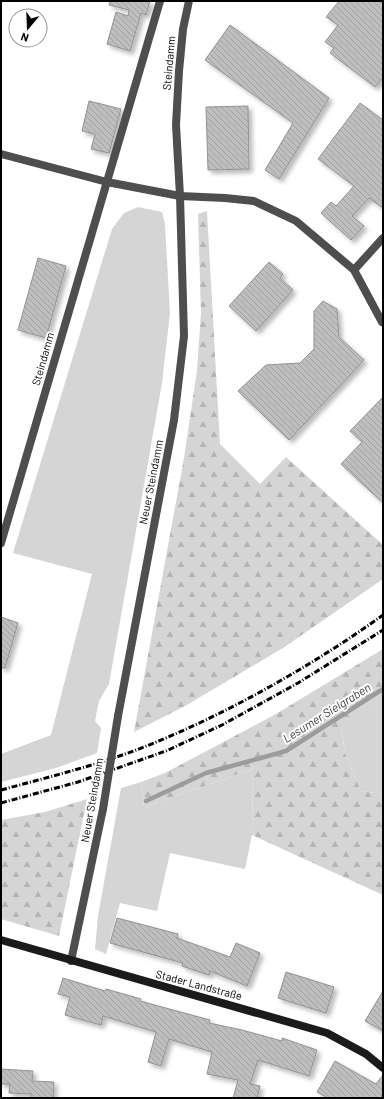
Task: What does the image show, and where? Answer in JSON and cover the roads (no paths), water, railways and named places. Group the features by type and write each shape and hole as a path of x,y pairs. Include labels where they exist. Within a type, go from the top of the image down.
{"street":[{"name":"Steindamm","path":"1,543 160,1"},
{"name":"Steindamm","path":"180,196 176,124 183,29 188,1"},
{"path":"1,154 107,182 180,196 254,201 296,221 354,270 382,322"},
{"name":"Neuer Steindamm","path":"71,961 103,809 118,716 174,420 184,336 180,196"},
{"path":"354,270 383,238"},
{"name":"Stader Landstraße","path":"1,940 327,1033 366,1054 383,1068"}],"waterway":[{"name":"Lesumer Sielgraben","path":"146,801 206,773 286,751 383,689"}],"railway":[{"path":"1,790 109,759 144,747 206,720 298,671 383,615"},
{"path":"1,803 78,782 166,751 222,725 298,683 383,630"}]}
